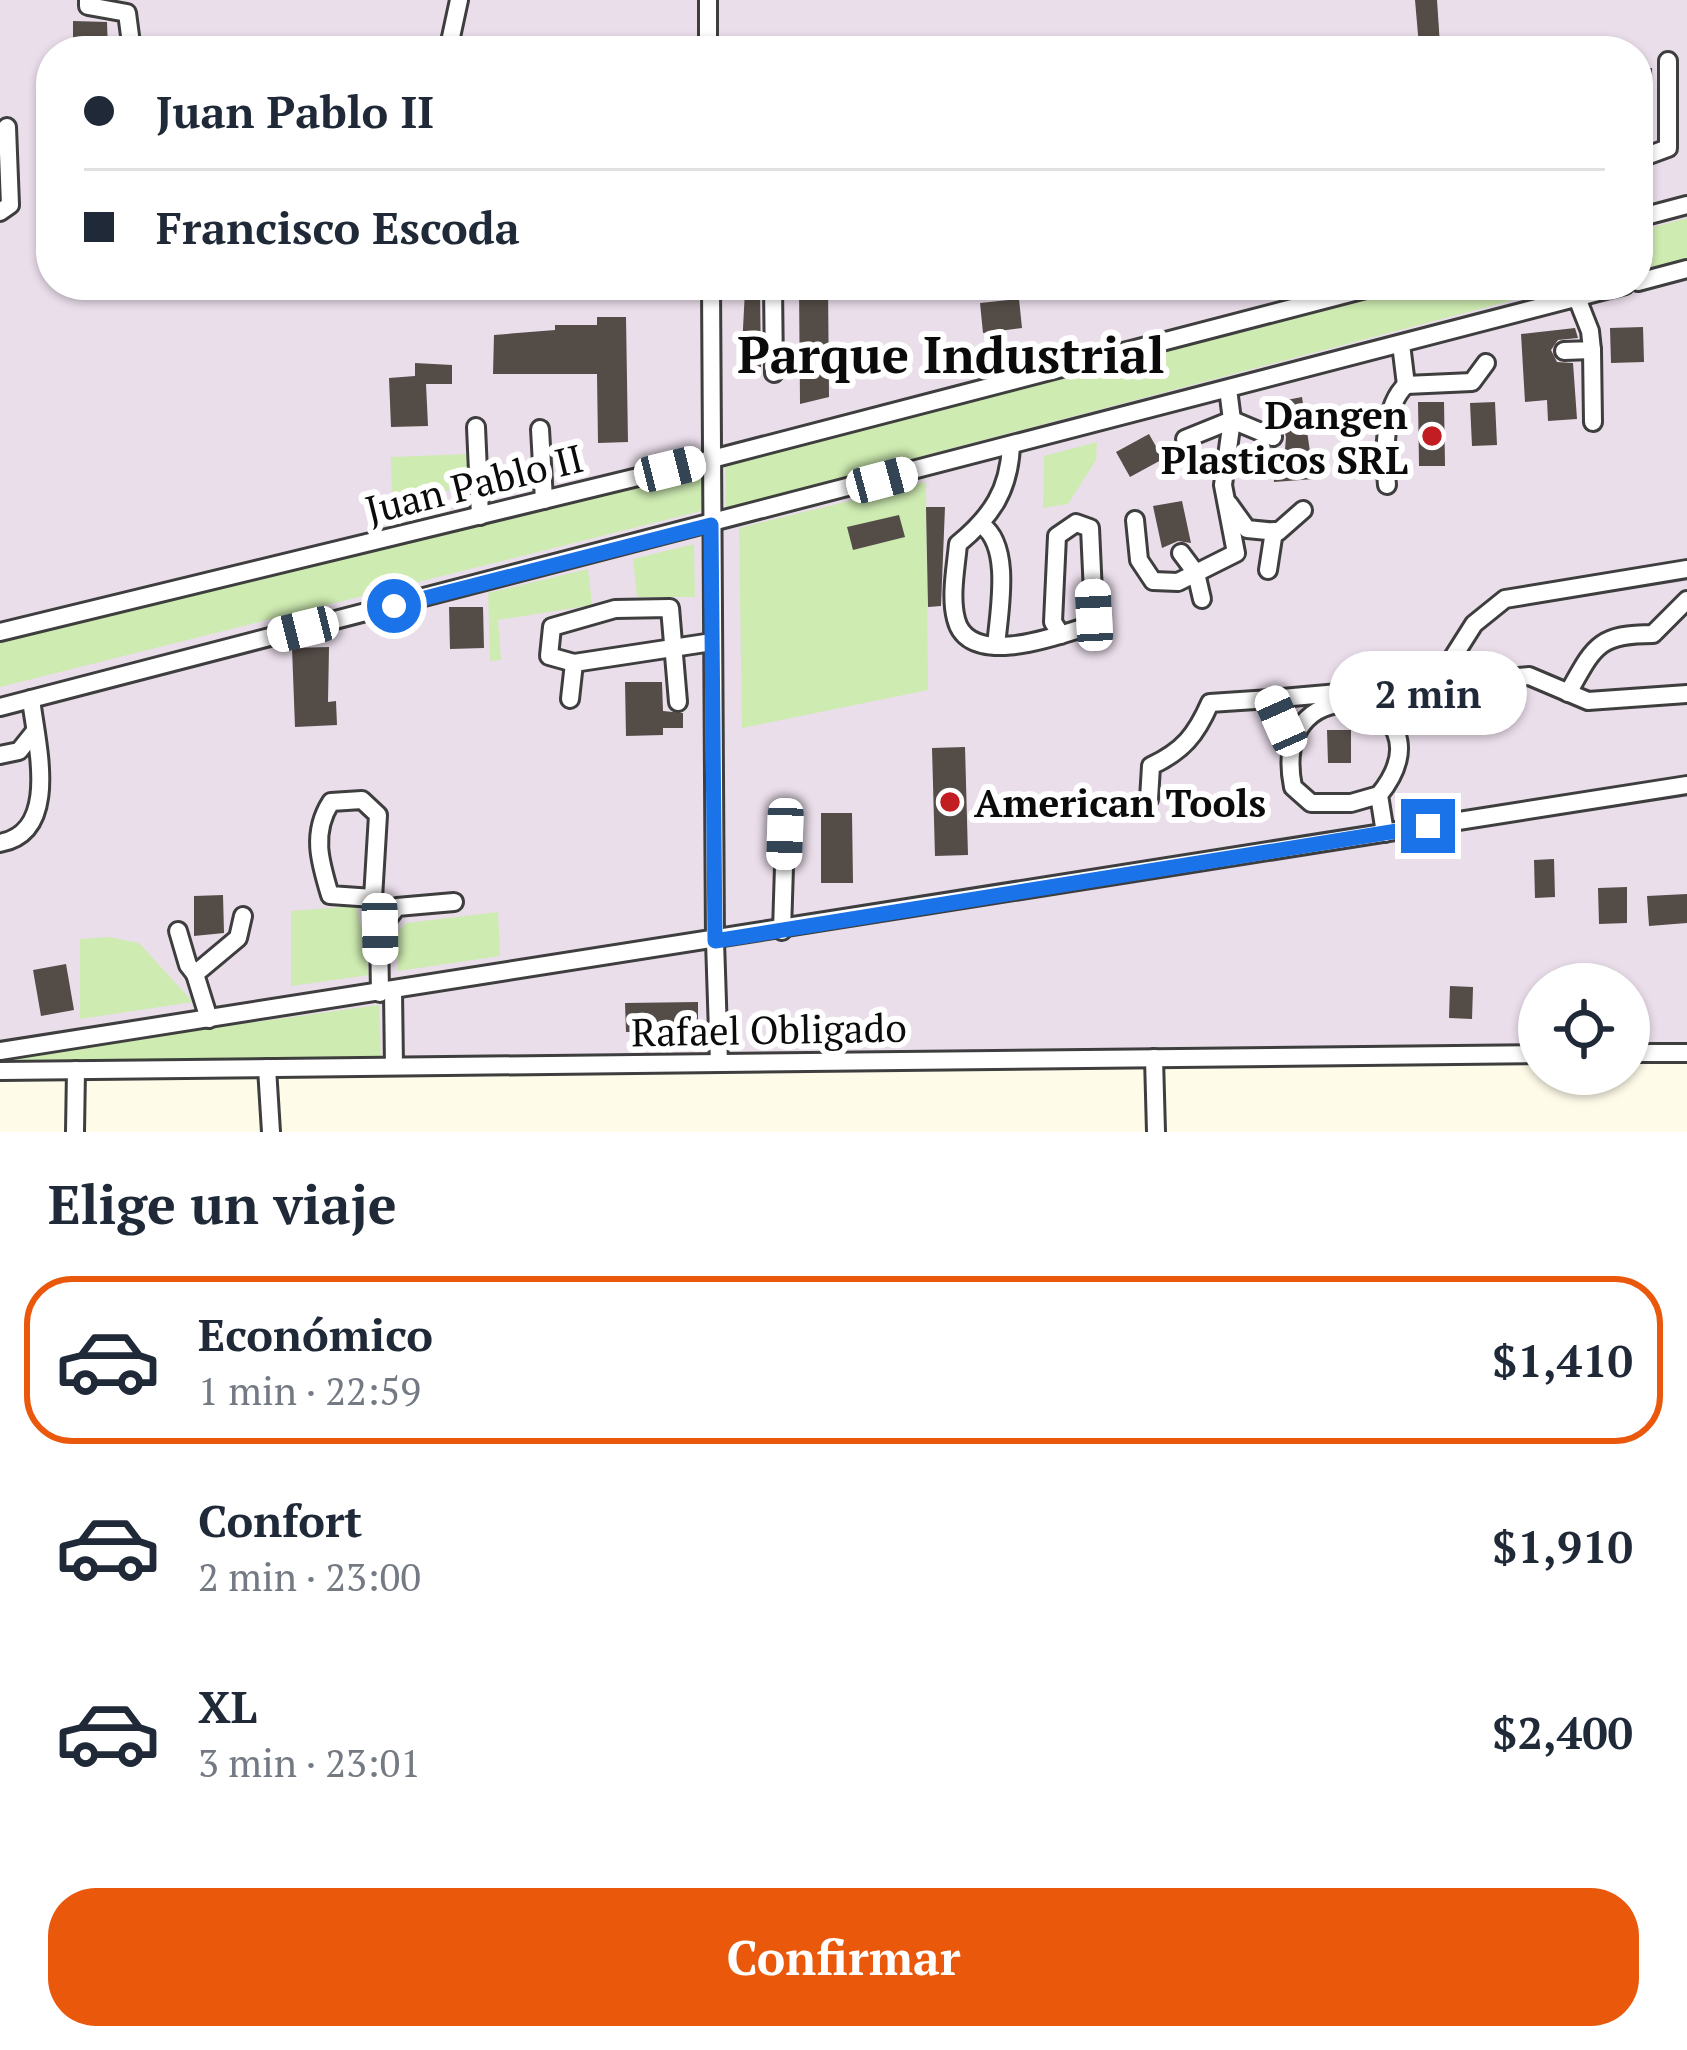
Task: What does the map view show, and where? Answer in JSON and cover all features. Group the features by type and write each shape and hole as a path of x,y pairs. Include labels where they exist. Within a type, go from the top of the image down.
{"street":[{"path":"88,0 88,6 127,13 130,36"},
{"path":"451,36 459,0"},
{"path":"708,0 708,36"},
{"path":"1653,153 1668,148 1668,61"},
{"path":"0,212 10,205 7,127"},
{"path":"1653,214 1687,205"},
{"path":"1653,278 1687,269"},
{"path":"711,300 719,1063"},
{"path":"773,300 774,374"},
{"name":"Juan Pablo II","path":"0,632 712,459 1314,300"},
{"path":"0,707 711,525 1557,300"},
{"path":"1583,300 1592,350 1593,422"},
{"path":"1400,344 1406,385"},
{"path":"1564,351 1592,350"},
{"path":"1406,385 1465,391 1486,363"},
{"path":"1387,485 1384,452 1398,393 1406,385"},
{"path":"1135,520 1139,560 1153,581 1178,582 1236,553 1223,485 1232,420 1228,389"},
{"path":"1185,440 1232,420 1273,437"},
{"path":"476,427 480,515"},
{"path":"540,429 544,500"},
{"path":"1011,446 1004,492 982,525 958,544 956,622 970,640 995,646 1040,642 1061,635 1091,625 1090,528 1076,523 1057,536 1053,622 1061,635"},
{"path":"1226,498 1247,529 1274,531 1304,510"},
{"path":"982,525 995,534 1000,553 995,646"},
{"path":"1268,570 1274,531"},
{"path":"1181,554 1196,573 1202,599"},
{"path":"1436,684 1474,624 1505,599 1687,569"},
{"path":"1568,693 1595,646 1625,634 1653,634 1687,600"},
{"path":"677,703 671,648 670,608 615,609 552,627 549,656 574,663 671,648 712,642"},
{"path":"570,699 574,663"},
{"path":"1149,800 1151,766 1196,736 1210,703 1529,676 1588,701 1687,694"},
{"path":"1387,719 1402,687"},
{"path":"1270,698 1291,744 1293,788 1311,803 1352,803 1379,795 1394,777 1401,758 1399,734 1387,719 1363,705 1334,704 1308,714 1291,744"},
{"path":"0,843 16,840 37,815 31,699"},
{"path":"0,755 19,751 35,731"},
{"path":"0,1052 1687,785"},
{"path":"1379,795 1385,833"},
{"path":"373,898 330,895 319,857 319,820 331,802 362,800 378,815 373,898 394,1066"},
{"path":"782,931 785,834"},
{"path":"380,929 397,907 454,902"},
{"path":"195,974 238,938 244,916"},
{"path":"178,931 209,1019"},
{"path":"1650,1053 1687,1052"},
{"name":"Rafael Obligado","path":"0,1071 1518,1054"},
{"path":"1154,1058 1156,1132"},
{"path":"267,1068 271,1132"},
{"path":"75,1132 76,1070"}],"shaded area":[{"path":"0,0 1687,0 1687,1053 1650,1053 1650,963 1518,963 1518,1054 0,1071"}],"green space":[{"path":"1687,218 1687,259 1653,268 1653,227"},
{"path":"1366,300 1513,300 726,508 725,464"},
{"path":"1097,442 1096,460 1068,504 1043,508 1044,456"},
{"path":"468,454 470,485 392,505 391,457"},
{"path":"703,470 701,511 0,687 0,641"},
{"path":"926,482 928,690 742,728 739,528"},
{"path":"694,544 695,597 637,597 633,559"},
{"path":"588,569 592,605 498,620 501,660 490,661 488,593"},
{"path":"357,906 369,975 291,986 291,911"},
{"path":"498,912 500,956 398,971 396,933 406,923"},
{"path":"108,937 139,943 193,1002 80,1019 80,939"},
{"path":"379,1005 381,1060 0,1066 0,1057"}],"building":[{"path":"1415,0 1437,0 1439,36 1418,36"},
{"path":"73,21 107,22 107,36 73,36"},
{"path":"744,300 760,300 761,367 741,367"},
{"path":"799,300 828,300 829,397 800,404"},
{"path":"1019,300 1022,328 983,333 980,303"},
{"path":"597,317 626,317 628,442 598,443 597,374 493,374 494,335 555,330 555,325 597,325"},
{"path":"1643,327 1644,362 1611,363 1610,328"},
{"path":"1575,328 1578,338 1558,340 1551,350 1557,362 1573,363 1577,419 1548,421 1547,400 1525,402 1521,334"},
{"path":"415,363 452,365 452,384 426,384 428,426 391,427 389,378 415,376"},
{"path":"1302,397 1314,479 1274,482 1272,463 1284,462 1286,437 1276,402"},
{"name":"Dangen Plasticos SRL","path":"1418,402 1444,402 1445,466 1419,466"},
{"path":"1495,402 1497,445 1472,446 1470,403"},
{"path":"1149,434 1163,459 1130,477 1116,452"},
{"path":"1182,501 1191,543 1178,541 1162,548 1153,506"},
{"path":"926,507 945,507 941,606 928,607"},
{"path":"899,515 905,537 853,550 847,527"},
{"path":"449,607 483,607 484,648 450,649"},
{"path":"329,647 328,702 336,701 337,725 295,727 292,648"},
{"path":"625,682 662,682 663,711 683,713 683,728 663,728 663,735 626,736"},
{"path":"1327,730 1351,730 1351,763 1328,763"},
{"name":"American Tools","path":"965,747 968,855 935,856 932,748"},
{"path":"821,813 852,813 853,883 821,883"},
{"path":"1554,859 1555,897 1535,898 1534,860"},
{"path":"1627,887 1627,923 1599,924 1598,888"},
{"path":"1687,894 1687,923 1649,926 1647,896"},
{"path":"223,895 224,933 194,936 194,896"},
{"path":"66,964 74,1010 41,1016 33,970"},
{"path":"1450,986 1473,987 1472,1019 1449,1018"},
{"path":"698,1002 698,1031 626,1032 625,1003"}],"place":[{"name":"Dangen Plasticos SRL","path":"1432,436"},
{"name":"American Tools","path":"950,802"}],"district":[{"name":"Parque Industrial","path":"951,354"}],"route":[{"path":"394,606 711,525 715,941 1428,826"}]}
